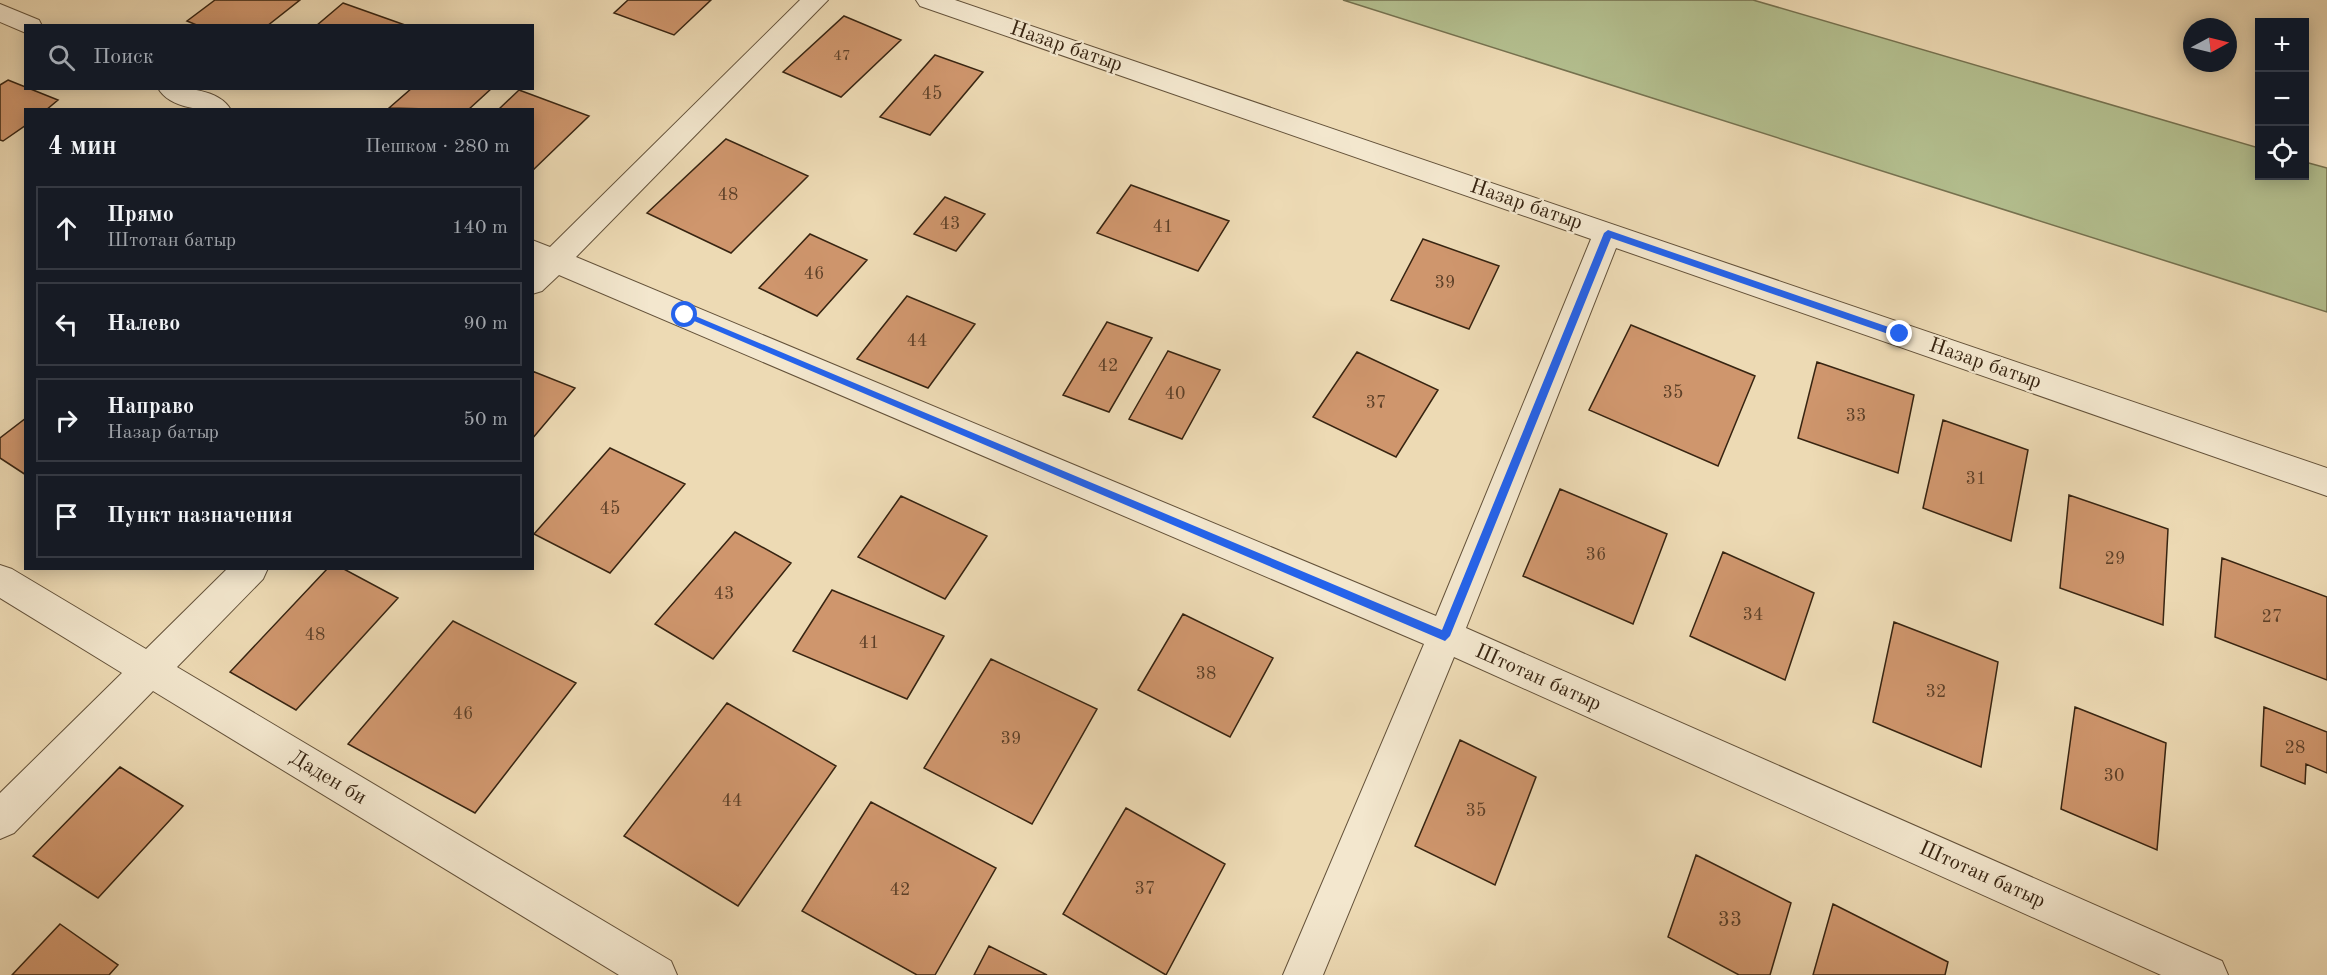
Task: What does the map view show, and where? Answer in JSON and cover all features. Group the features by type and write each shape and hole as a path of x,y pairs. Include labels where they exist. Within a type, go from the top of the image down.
{"street":[{"path":"540,265 815,0"},
{"name":"Назар батыр","path":"929,0 2327,482"},
{"path":"0,12 26,24"},
{"path":"175,90 214,108"},
{"path":"1303,975 1445,636 1608,233"},
{"name":"Штотан батыр","path":"540,265 1445,636 2208,975"},
{"path":"0,820 249,570"},
{"name":"Даден би","path":"0,580 657,975"}],"green space":[{"path":"1343,0 1753,0 2255,147 2255,180 2309,180 2309,163 2327,168 2327,312"}],"building":[{"path":"215,0 300,0 270,24 194,24 187,21"},
{"path":"628,0 711,0 674,35 614,13"},
{"path":"343,3 402,24 318,24"},
{"path":"844,16 901,40 841,97 783,72"},
{"path":"935,55 983,72 930,135 880,117"},
{"path":"8,80 24,86 24,90 33,90 58,100 48,108 24,108 24,126 3,141 0,140 0,85"},
{"path":"410,90 490,90 470,108 389,108"},
{"path":"519,90 589,116 534,169 534,108 500,108"},
{"path":"726,139 808,176 731,253 647,213"},
{"path":"1131,185 1229,221 1198,271 1097,233"},
{"path":"945,197 985,214 956,251 914,234"},
{"path":"810,234 867,260 817,316 759,288"},
{"path":"1423,239 1499,266 1469,329 1391,300"},
{"path":"907,296 975,324 928,388 857,359"},
{"path":"1107,322 1152,338 1109,412 1063,395"},
{"path":"1631,325 1755,376 1718,466 1589,410"},
{"path":"1168,351 1220,370 1182,439 1129,419"},
{"path":"1357,352 1438,390 1396,457 1313,417"},
{"path":"1817,362 1914,395 1898,473 1798,438"},
{"path":"534,372 575,388 534,437"},
{"path":"24,420 24,474 0,458 0,438"},
{"path":"1943,420 2028,450 2011,541 1923,508"},
{"path":"610,448 685,484 610,573 534,534"},
{"path":"1560,489 1667,534 1633,624 1523,576"},
{"path":"2069,495 2168,529 2163,625 2060,588"},
{"path":"901,496 987,536 945,599 858,557"},
{"path":"735,532 791,563 713,659 655,624"},
{"path":"1723,552 1814,593 1785,680 1690,636"},
{"path":"2222,558 2327,597 2327,680 2215,637"},
{"path":"326,570 346,570 398,598 296,710 230,672"},
{"path":"832,590 944,636 907,699 793,651"},
{"path":"1183,614 1273,658 1230,737 1138,690"},
{"path":"453,621 576,683 475,813 348,744"},
{"path":"1894,622 1998,662 1981,767 1873,722"},
{"path":"991,659 1097,709 1032,824 924,768"},
{"path":"727,703 836,766 738,906 624,836"},
{"path":"2075,707 2166,743 2157,850 2061,809"},
{"path":"2264,707 2327,732 2327,773 2306,764 2305,784 2261,766"},
{"path":"1460,740 1536,777 1495,885 1415,846"},
{"path":"120,767 183,806 98,898 33,856"},
{"path":"871,802 996,868 935,975 917,975 802,911"},
{"path":"1126,808 1225,864 1166,975 1063,914"},
{"path":"1696,855 1791,903 1770,975 1739,975 1668,937"},
{"path":"1833,904 1948,962 1945,975 1813,975"},
{"path":"60,924 118,965 109,975 12,975"},
{"path":"989,946 1047,975 974,975"}],"route":[{"path":"685,315 1445,636 1608,233 1900,334"}]}
